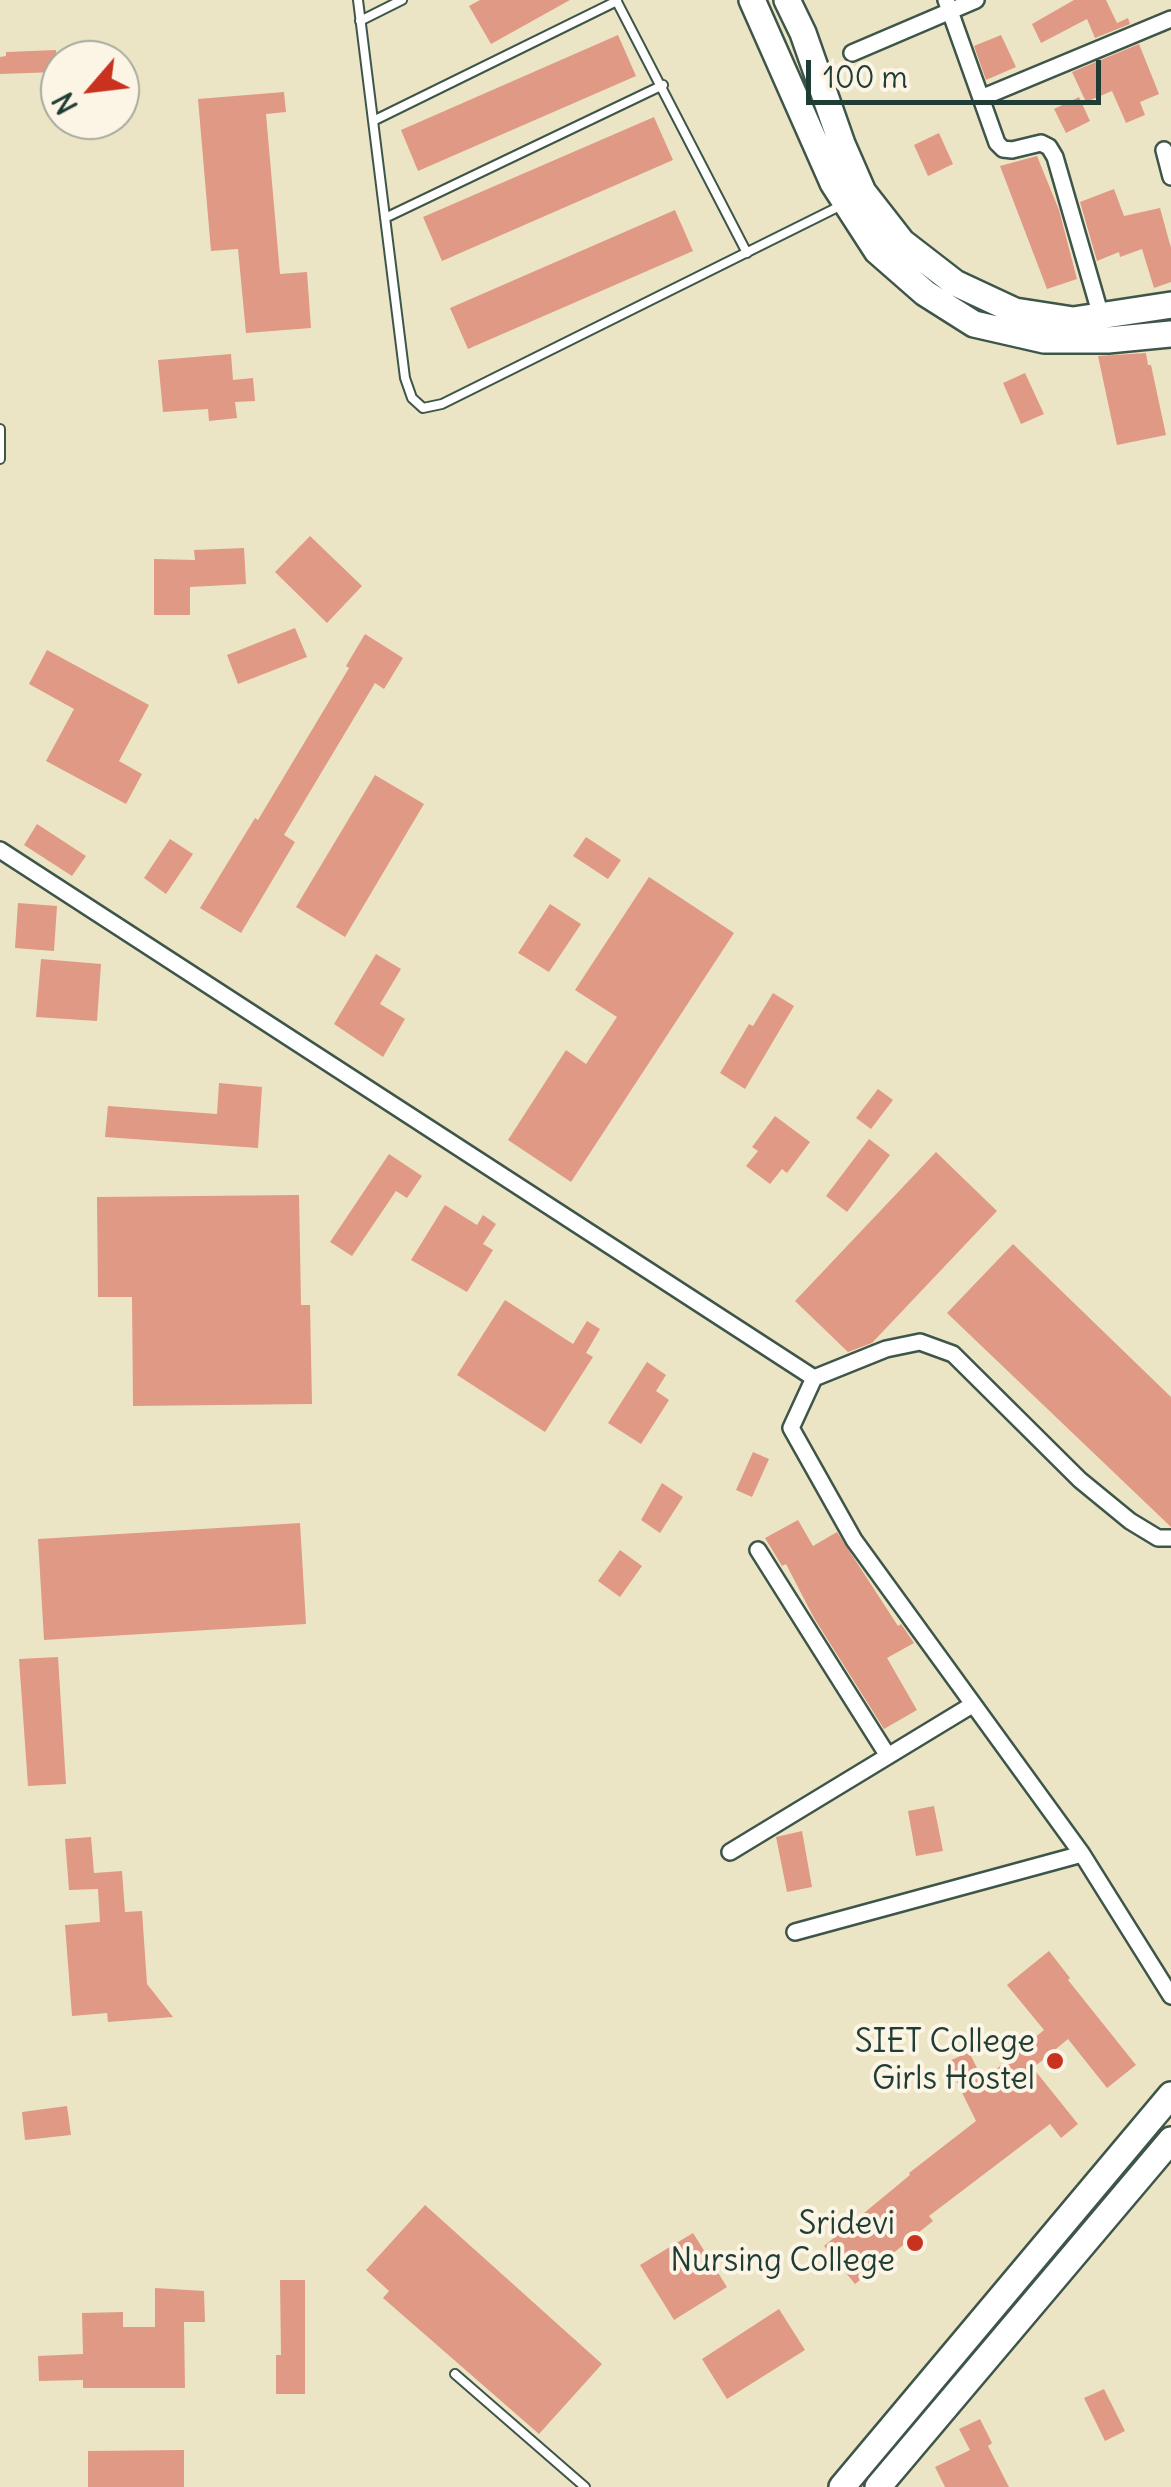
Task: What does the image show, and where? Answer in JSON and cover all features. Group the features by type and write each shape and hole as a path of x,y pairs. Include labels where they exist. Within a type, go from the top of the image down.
{"main road":[{"path":"752,0 833,184 955,282 1014,310 1073,320 1171,305"},
{"path":"787,0 804,33 842,144 854,198 877,252 925,294 974,324 1044,340 1108,340 1171,334"},
{"path":"842,2487 1171,2095"},
{"path":"878,2487 1171,2140"}],"street":[{"path":"852,53 948,5 976,0"},
{"path":"948,5 997,143 1003,149 1041,143 1049,147 1101,316"},
{"path":"981,98 1171,20"},
{"path":"1164,150 1171,177"},
{"path":"0,850 814,1378"},
{"path":"1171,1538 1158,1538 1130,1521 1080,1480 953,1354 920,1342 886,1348 814,1378 791,1428 854,1540 1082,1854 1171,1996"},
{"path":"758,1550 888,1756"},
{"path":"730,1852 972,1705"},
{"path":"795,1932 1082,1854"}],"lane":[{"path":"358,0 405,378 412,398 423,408 442,404 854,198"},
{"path":"360,21 402,0"},
{"path":"373,121 616,1 746,253"},
{"path":"385,218 662,85"},
{"path":"0,430 0,459"},
{"path":"455,2374 585,2487"}],"building":[{"path":"480,0 570,0 491,44 469,6"},
{"path":"1074,0 1106,0 1117,23 1128,18 1130,24 1095,38 1087,19 1041,43 1032,24"},
{"path":"618,35 636,76 418,171 401,130"},
{"path":"1001,35 1016,67 986,80 974,46"},
{"path":"1139,44 1159,94 1140,102 1145,115 1126,123 1112,91 1086,102 1072,72"},
{"path":"40,51 40,73 0,74 0,57 6,56 6,52"},
{"path":"284,92 286,112 266,114 280,274 307,272 311,328 246,333 238,249 211,251 198,99"},
{"path":"1079,97 1090,121 1066,133 1054,109"},
{"path":"654,117 673,160 442,261 423,217"},
{"path":"939,133 953,164 928,176 914,145"},
{"path":"1037,156 1059,210 1077,279 1047,289 1000,166"},
{"path":"1114,189 1124,216 1160,208 1171,248 1171,282 1154,288 1142,249 1120,257 1119,252 1097,261 1080,202"},
{"path":"675,210 693,251 468,349 450,308"},
{"path":"1146,353 1166,435 1117,445 1098,356"},
{"path":"231,354 233,380 253,378 255,401 235,402 237,418 209,421 208,409 163,412 158,360"},
{"path":"1025,373 1044,414 1021,424 1003,383"},
{"path":"310,536 362,586 327,623 275,572"},
{"path":"244,548 246,584 190,587 190,615 154,615 154,559 195,560 194,550"},
{"path":"295,628 307,657 238,684 227,655"},
{"path":"365,634 403,658 384,689 375,683 284,835 295,842 241,933 200,908 255,818 258,820 349,668 346,666"},
{"path":"47,650 149,705 119,761 142,774 126,804 46,761 74,709 29,684"},
{"path":"375,775 424,804 345,937 296,907"},
{"path":"37,824 86,856 72,876 24,845"},
{"path":"586,837 621,860 608,879 573,856"},
{"path":"170,839 193,854 166,894 144,878"},
{"path":"649,877 734,933 571,1182 508,1140 566,1050 586,1064 617,1017 575,990"},
{"path":"18,903 57,906 54,951 15,948"},
{"path":"550,904 581,924 549,972 518,953"},
{"path":"376,954 401,969 380,1004 405,1019 383,1057 334,1024"},
{"path":"41,959 101,964 97,1021 36,1017"},
{"path":"773,993 794,1006 745,1089 720,1073"},
{"path":"219,1083 262,1087 258,1148 105,1137 108,1106 217,1114"},
{"path":"878,1089 893,1100 871,1129 856,1118"},
{"path":"775,1116 810,1142 787,1173 782,1169 770,1184 746,1166 758,1151 752,1147"},
{"path":"869,1139 890,1155 847,1212 826,1196"},
{"path":"936,1152 997,1211 872,1343 848,1352 795,1301"},
{"path":"389,1154 422,1176 407,1198 396,1191 352,1256 330,1242"},
{"path":"299,1195 301,1305 310,1305 312,1404 133,1406 132,1297 98,1297 97,1197"},
{"path":"445,1205 477,1225 483,1215 496,1224 483,1244 493,1250 467,1292 411,1260"},
{"path":"1013,1244 1171,1397 1171,1527 947,1313"},
{"path":"505,1300 573,1344 587,1321 600,1329 586,1353 593,1357 545,1432 457,1375"},
{"path":"647,1362 666,1375 656,1391 669,1400 641,1444 608,1423"},
{"path":"753,1452 769,1459 752,1497 736,1490"},
{"path":"662,1483 683,1497 660,1533 641,1520"},
{"path":"798,1520 813,1546 837,1532 898,1626 901,1624 914,1643 887,1658 917,1710 884,1729 814,1618 786,1564 782,1566 765,1538"},
{"path":"300,1523 306,1624 44,1640 38,1539"},
{"path":"620,1550 642,1566 620,1597 598,1581"},
{"path":"58,1657 66,1784 28,1786 19,1659"},
{"path":"934,1806 943,1851 916,1856 908,1811"},
{"path":"802,1831 812,1887 787,1892 776,1837"},
{"path":"91,1837 94,1873 122,1871 125,1912 142,1911 147,1984 173,2017 108,2022 107,2013 72,2016 65,1925 100,1922 98,1889 69,1890 65,1839"},
{"path":"1049,1951 1136,2065 1107,2088 1068,2039 1033,2068 1078,2124 1061,2138 1050,2124 929,2216 933,2221 855,2284 824,2246 976,2121 947,2062 969,2052 983,2080 1044,2030 1007,1985"},
{"path":"67,2106 71,2135 25,2140 22,2112"},
{"path":"425,2205 602,2364 539,2434 383,2298 389,2291 366,2270"},
{"path":"693,2233 727,2287 674,2320 640,2265"},
{"path":"280,2280 305,2280 305,2394 276,2394 276,2355 281,2355"},
{"path":"155,2288 204,2291 205,2322 184,2322 185,2388 83,2388 83,2380 39,2381 38,2356 83,2354 82,2313 123,2312 123,2327 155,2327"},
{"path":"779,2309 805,2350 727,2399 702,2359"},
{"path":"1104,2389 1125,2431 1105,2441 1084,2398"},
{"path":"980,2419 992,2443 988,2446 1009,2487 945,2487 935,2467 970,2450 959,2429"},
{"path":"184,2450 184,2487 88,2487 88,2451"}],"place":[{"name":"SIET College Girls Hostel","path":"1055,2061"},
{"name":"Sridevi Nursing College","path":"915,2243"}]}
